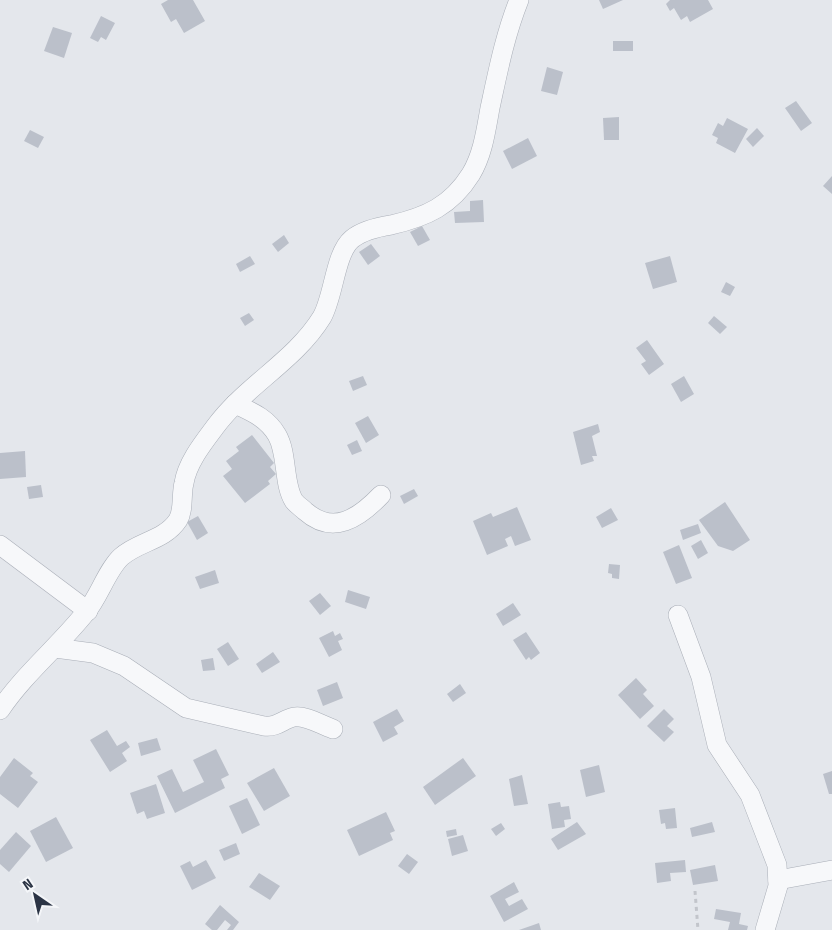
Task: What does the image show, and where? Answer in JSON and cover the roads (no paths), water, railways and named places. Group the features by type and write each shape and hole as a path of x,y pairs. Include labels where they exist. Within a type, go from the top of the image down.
{"street":[{"path":"0,710 28,676 88,611 118,560 129,551 168,532 180,517 184,481 194,458 217,424 235,404 294,351 322,317 329,302 341,258 351,239 379,227 432,213 453,196 470,175 481,154 506,31 519,0"},
{"path":"235,404 255,413 268,423 278,437 286,463 289,488 294,501 310,516 322,522 341,523 355,517 380,496"},
{"path":"0,545 88,611"},
{"path":"678,615 701,677 718,745 750,795 777,865 778,880 775,901 765,930"},
{"path":"55,648 93,653 124,666 186,708 264,726 275,726 293,717 300,717 333,728"},
{"path":"778,880 832,870"}]}
